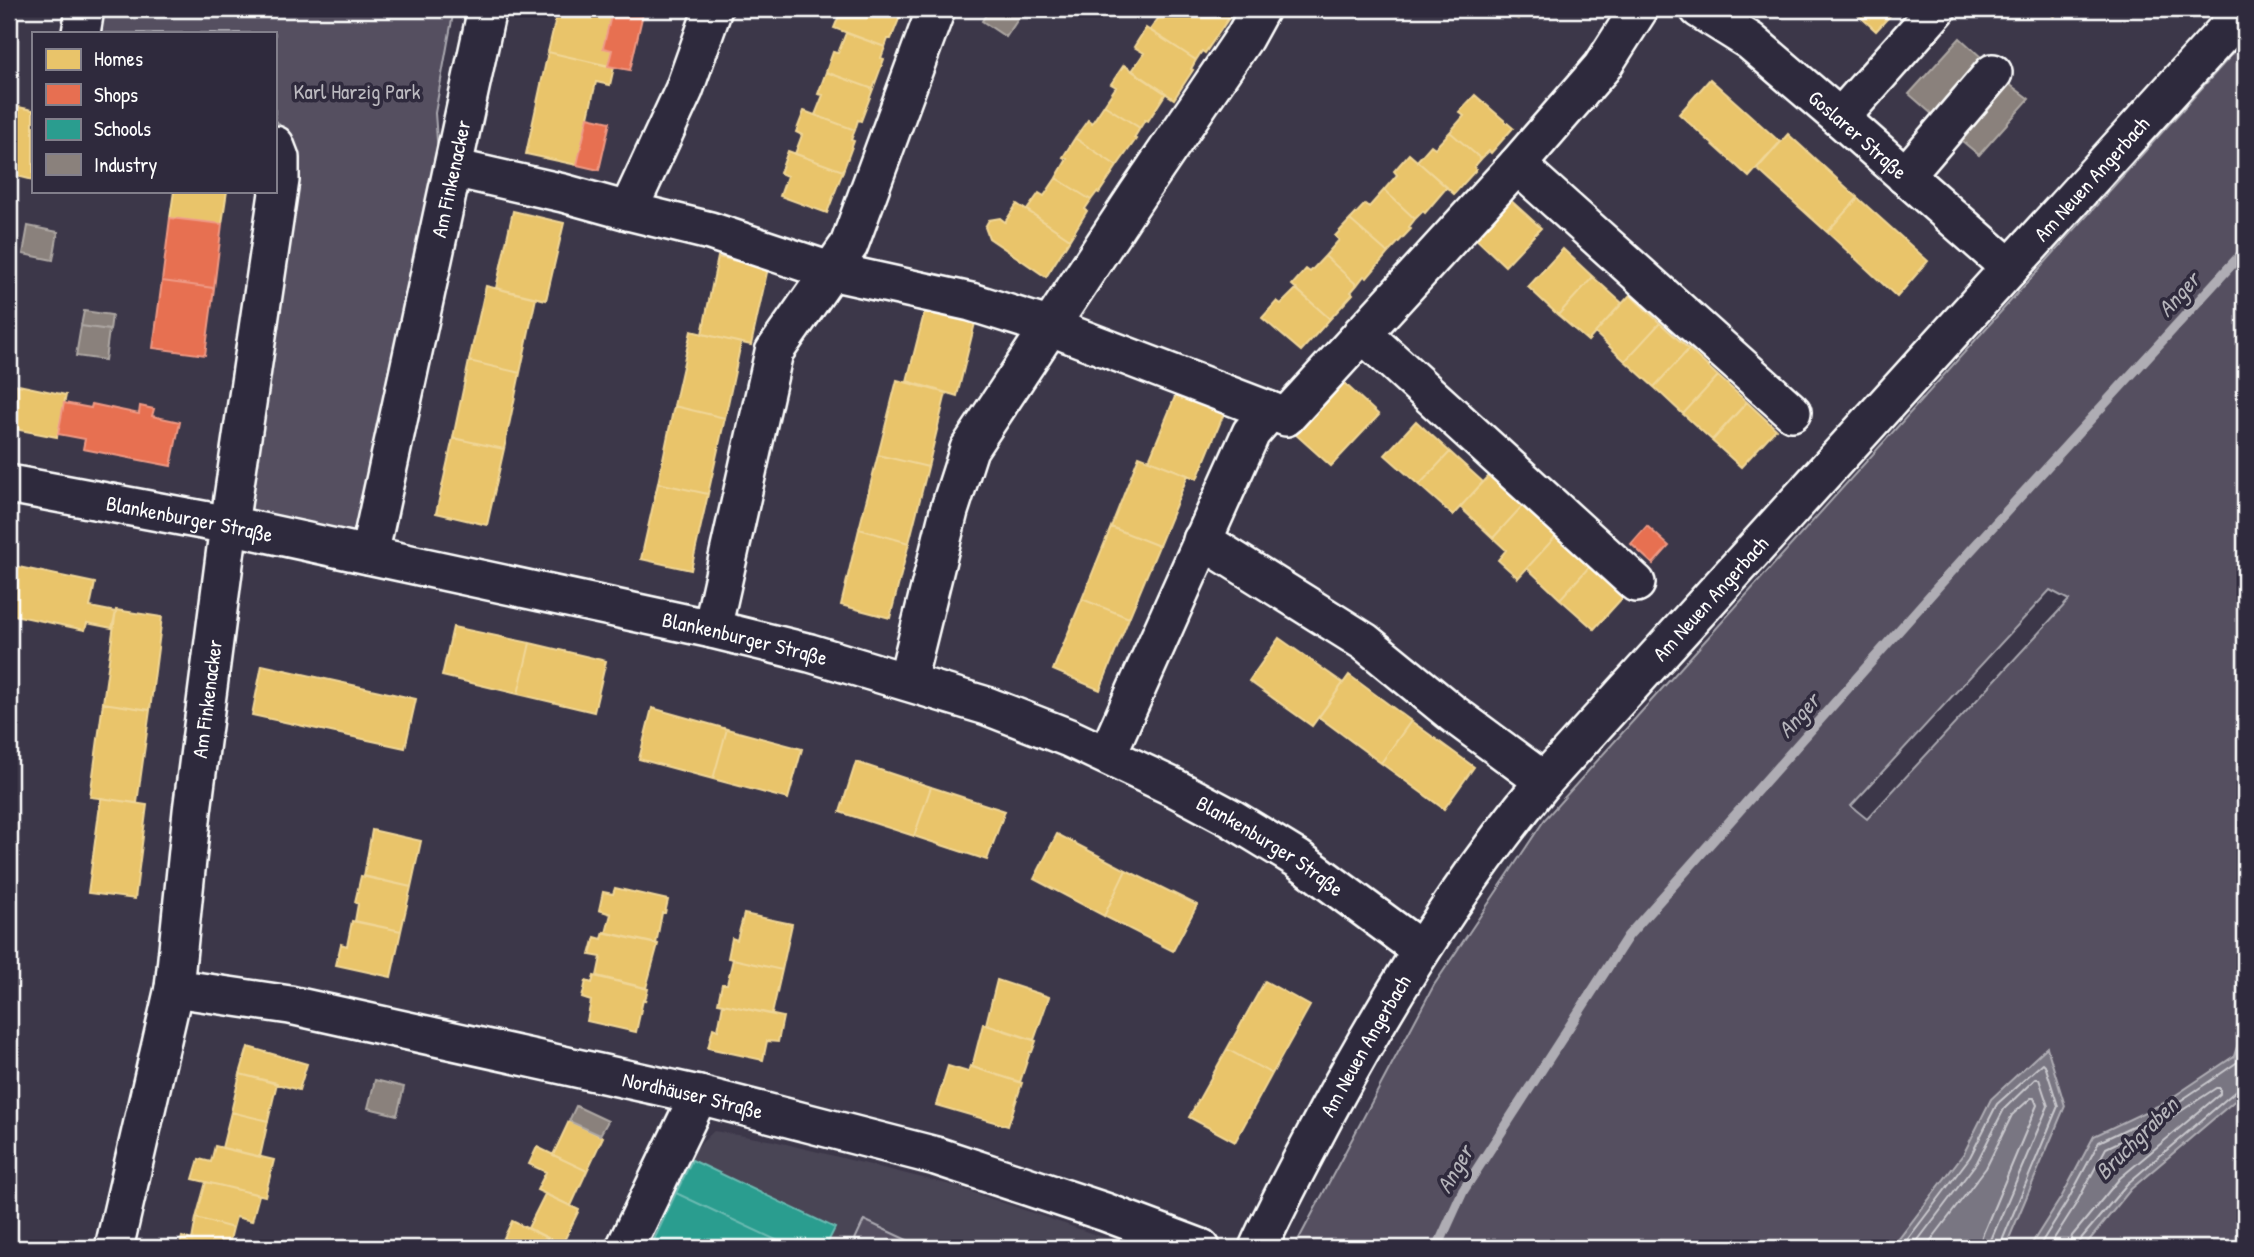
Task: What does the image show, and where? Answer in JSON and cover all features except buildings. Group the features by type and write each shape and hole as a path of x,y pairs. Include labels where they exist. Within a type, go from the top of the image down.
{"street":[{"path":"81,32 85,9"},
{"name":"Am Finkenacker","path":"369,555 487,9"},
{"path":"628,211 684,90 713,9"},
{"path":"712,629 774,352 849,245 936,9"},
{"path":"907,681 949,511 969,449 1244,38 1260,9"},
{"path":"453,168 710,231 830,271 971,302 1051,327 1286,417 1517,165 1602,67 1639,9"},
{"name":"Goslarer Straße","path":"1699,9 1750,41 2010,268"},
{"path":"1840,118 1937,9"},
{"name":"Am Neuen Angerbach","path":"1258,1248 1338,1092 1420,950 1515,817 1544,781 2245,9"},
{"path":"1905,176 1993,73"},
{"name":"Am Finkenacker","path":"114,1248 174,988 192,811 229,525 280,180 280,158 276,148"},
{"path":"1517,165 1792,412"},
{"path":"1362,333 1636,583"},
{"path":"1107,755 1251,433 1270,411"},
{"name":"Blankenburger Straße","path":"9,484 229,525 712,629 810,653 987,706 1069,738 1183,792 1298,859 1420,950"},
{"path":"1202,540 1365,642 1452,713 1544,781"},
{"name":"Nordhäuser Straße","path":"174,988 290,1005 699,1095 936,1156 1105,1212 1201,1248"},
{"path":"625,1248 699,1095"}],"shaded area":[{"path":"714,1131 774,1141 951,1185 1134,1248 645,1248 689,1155"}],"green space":[{"name":"Karl Harzig Park","path":"100,9 454,9 435,113 439,168 364,540 241,514 293,144 276,120 276,32 96,32"},
{"path":"2245,40 2245,1248 1294,1248 1434,985 1545,819","holes":["2050,590 2069,600 1867,819 1851,806"]},
{"path":"864,1220 924,1248 851,1248"}],"water":[{"name":"Bruchgraben","path":"2245,1022 2245,1092 2131,1189 2083,1248 2029,1248 2062,1196 2094,1136 2164,1103 2234,1056"},
{"path":"2047,1047 2065,1106 2005,1248 1892,1248 1964,1153 1991,1099"}],"waterway":[{"name":"Anger","path":"1437,1248 1463,1191 1628,936 1942,582 2245,250"}]}
